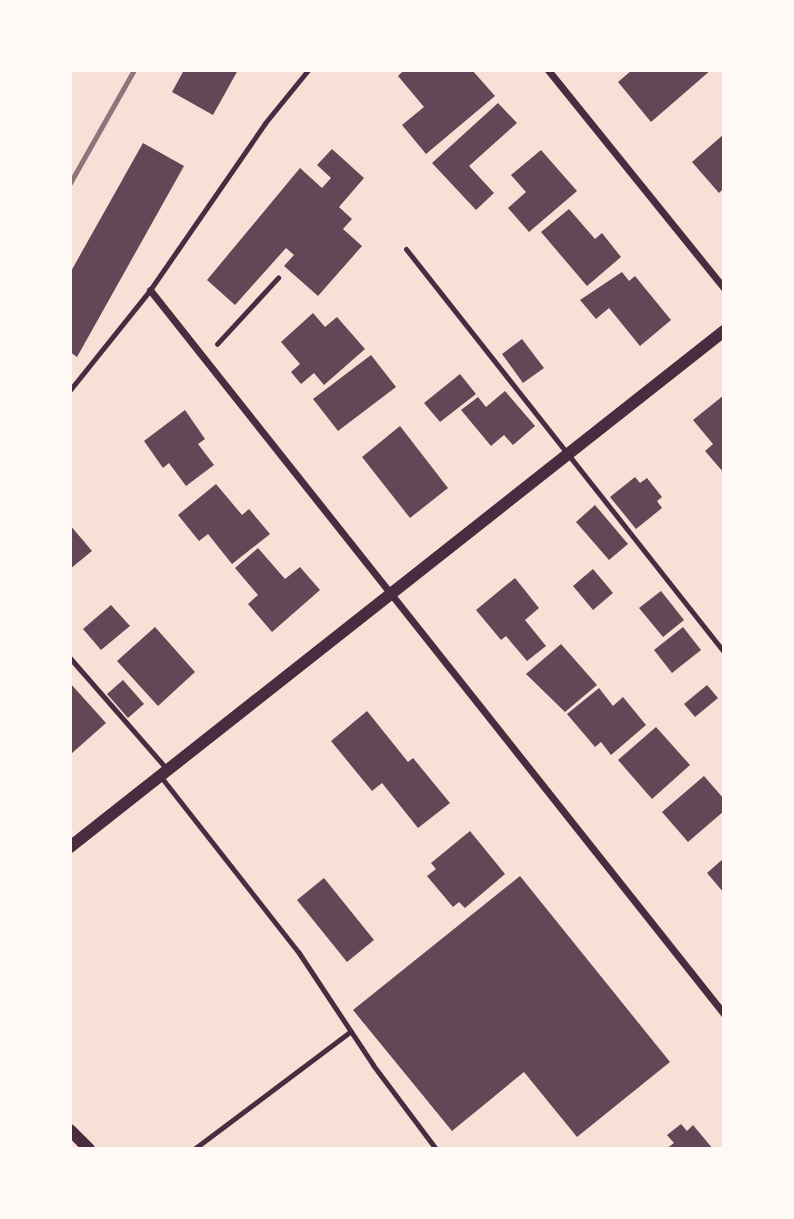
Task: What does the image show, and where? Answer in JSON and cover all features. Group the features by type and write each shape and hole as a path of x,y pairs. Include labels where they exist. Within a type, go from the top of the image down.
{"street":[{"path":"548,70 724,288"},
{"path":"150,290 392,591 724,1014"},
{"path":"70,847 724,331"},
{"path":"70,1130 89,1149"}],"lane":[{"path":"70,390 150,290 265,123 308,70"},
{"path":"406,249 724,652"},
{"path":"70,658 163,772 299,953 436,1149"},
{"path":"194,1149 351,1031"}],"path":[{"path":"223,339 278,278"}],"building":[{"path":"184,70 238,70 213,115 172,92"},
{"path":"404,70 472,70 495,96 426,154 402,125 424,107 398,76"},
{"path":"632,70 711,70 651,122 618,82"},
{"path":"498,103 517,123 469,166 494,193 476,210 432,163"},
{"path":"724,134 724,188 719,193 692,162"},
{"path":"143,143 184,166 77,357 70,352 70,273"},
{"path":"332,149 364,178 339,207 352,219 343,229 362,246 318,296 284,266 294,255 286,248 235,305 207,280 300,168 322,188 331,178 317,165"},
{"path":"541,150 577,191 529,232 508,208 526,192 511,175"},
{"path":"569,209 595,239 602,233 621,257 587,286 541,232"},
{"path":"622,272 629,281 635,276 671,320 640,346 609,308 596,319 580,300"},
{"path":"313,313 325,327 337,317 365,349 324,385 314,373 301,384 291,372 300,364 281,342"},
{"path":"522,339 544,368 523,383 502,354"},
{"path":"371,355 396,387 338,431 313,399"},
{"path":"460,374 476,394 440,422 424,403"},
{"path":"505,391 535,426 513,445 504,435 491,446 461,410 478,397 486,407"},
{"path":"724,395 724,473 705,451 713,444 693,420"},
{"path":"185,410 205,439 198,444 214,465 186,486 169,463 163,468 144,441"},
{"path":"400,426 448,488 410,518 362,457"},
{"path":"635,477 640,483 647,478 662,497 657,501 662,508 636,529 610,497"},
{"path":"216,484 242,515 249,509 270,534 232,564 208,534 199,541 178,515"},
{"path":"595,505 628,544 609,560 576,522"},
{"path":"70,525 92,551 70,569"},
{"path":"258,548 285,579 300,567 320,590 272,632 248,604 258,595 235,568"},
{"path":"593,569 613,593 593,610 573,586"},
{"path":"515,578 539,608 525,620 546,646 527,661 506,636 501,640 476,610"},
{"path":"661,591 684,620 663,637 639,608"},
{"path":"111,605 130,626 101,650 83,629"},
{"path":"155,627 195,672 158,706 117,661"},
{"path":"683,627 701,650 672,673 654,650"},
{"path":"561,644 597,685 565,712 526,674"},
{"path":"123,680 144,704 128,718 107,694"},
{"path":"70,683 106,723 71,754 70,752"},
{"path":"707,685 718,698 695,717 684,704"},
{"path":"599,688 613,706 623,697 646,725 611,755 601,742 595,747 567,714"},
{"path":"367,711 408,762 413,758 450,803 418,828 382,783 372,791 331,741"},
{"path":"656,727 690,765 652,799 618,760"},
{"path":"704,776 724,799 724,811 688,842 662,812"},
{"path":"470,831 505,874 465,908 459,902 453,907 427,876 436,869 431,863"},
{"path":"724,858 724,893 707,873"},
{"path":"520,876 670,1062 577,1137 524,1072 452,1131 353,1010"},
{"path":"324,878 374,940 347,962 297,900"},
{"path":"681,1124 687,1131 693,1125 713,1149 666,1149 674,1143 667,1135"}],"railway":[{"path":"70,183 134,70"}]}
